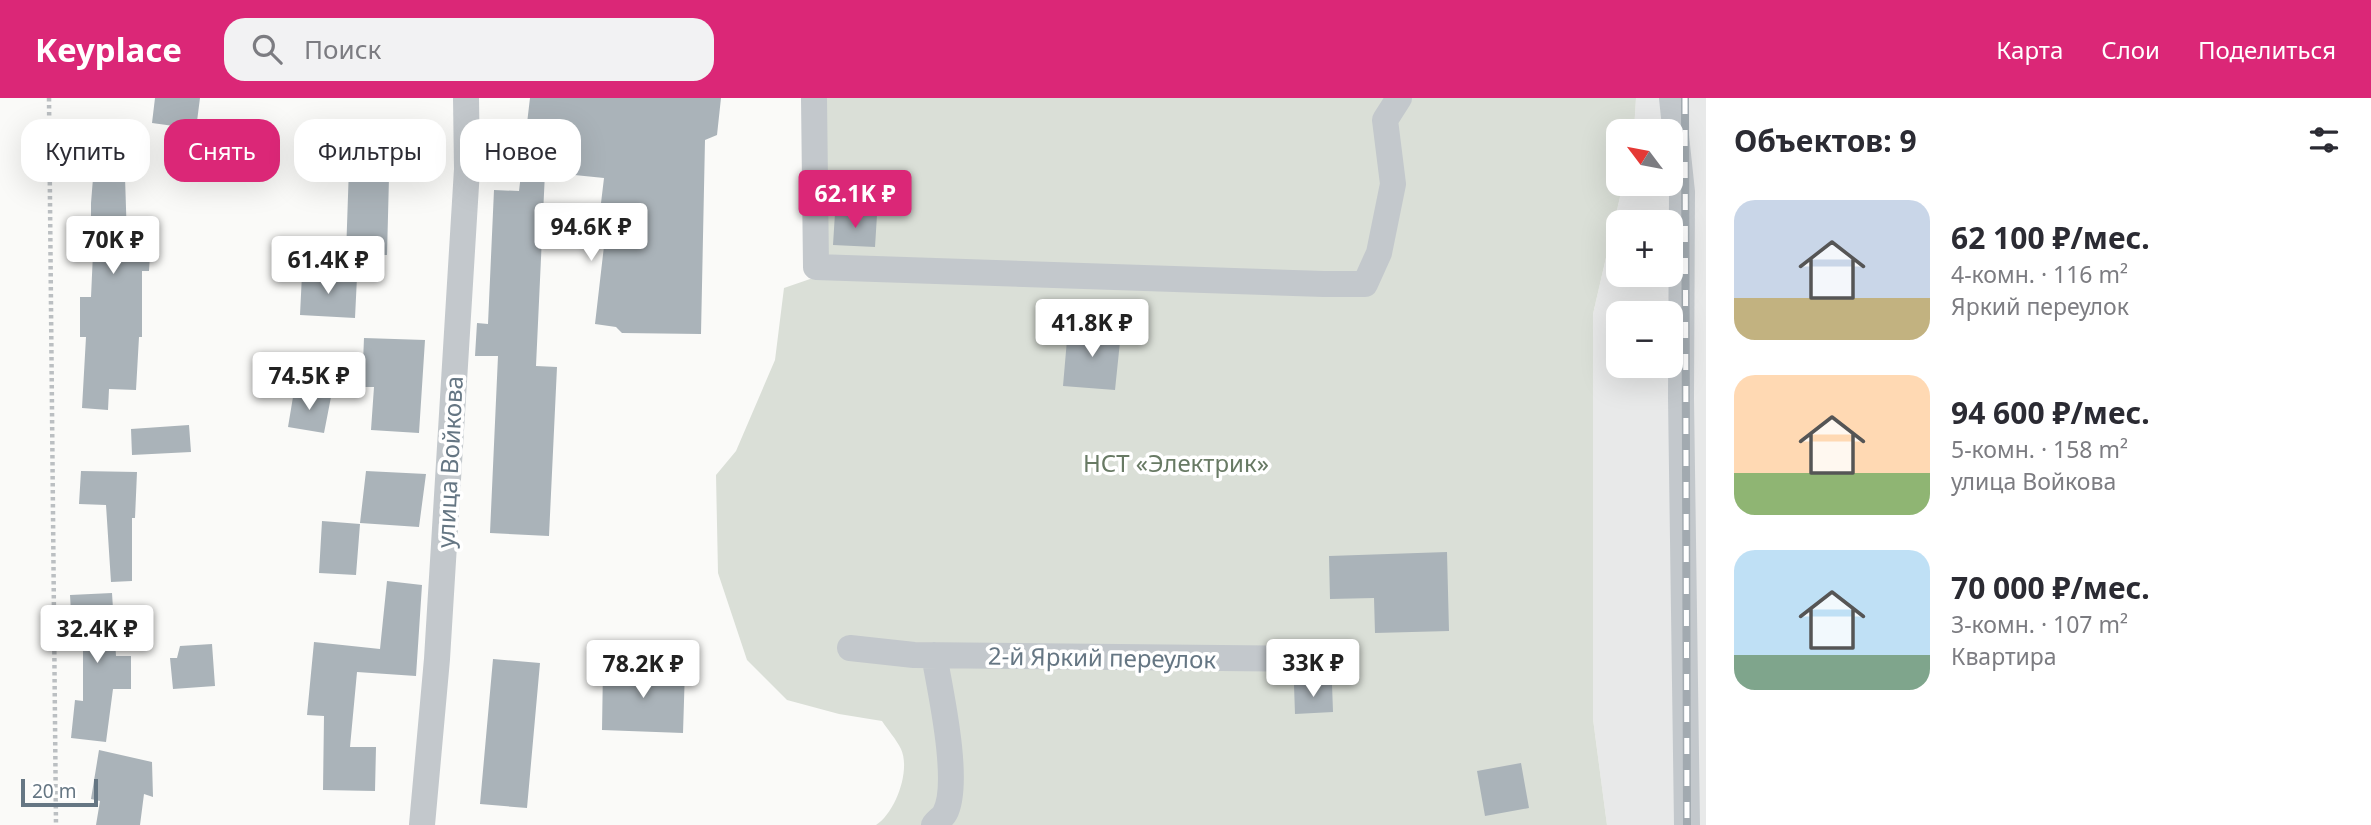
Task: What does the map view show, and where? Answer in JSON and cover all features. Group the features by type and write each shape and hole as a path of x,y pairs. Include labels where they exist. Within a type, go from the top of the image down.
{"street":[{"name":"улица Войкова","path":"422,825 437,659 467,169 466,98"},
{"path":"814,98 816,267 1365,284 1379,253 1393,184 1385,120 1399,98"},
{"path":"1672,98 1682,192 1681,398 1687,825"},
{"name":"2-й Яркий переулок","path":"850,648 934,655 1313,659"},
{"path":"934,655 947,723 950,783 946,812 934,825"}],"path":[{"path":"49,98 56,825"}],"shaded area":[{"path":"1636,98 1706,98 1706,825 1607,825 1593,719 1593,314 1606,258 1606,287 1683,287 1683,210 1617,210 1620,196 1684,196 1684,119 1635,119"}],"green space":[{"name":"НСТ «Электрик»","path":"826,98 1636,98 1635,119 1606,119 1606,196 1620,196 1617,210 1606,210 1606,258 1593,314 1593,719 1607,825 876,825 895,801 902,780 904,758 897,742 882,721 839,714 787,700 747,660 718,573 716,475 736,451 775,360 784,288 813,278"}],"building":[{"path":"155,98 200,98 197,119 164,119 164,125 152,123"},
{"path":"530,98 721,98 717,135 705,140 701,334 622,333 616,327 595,324 604,246 596,245 604,178 581,176 581,119 528,119"},
{"path":"93,182 125,182 127,239 151,241 149,271 142,271 142,337 139,337 136,390 109,389 108,410 82,408 86,337 80,337 80,297 91,297 94,231 91,231"},
{"path":"348,182 389,182 387,255 346,255"},
{"path":"520,182 545,182 536,366 557,367 549,536 490,533 498,356 475,356 477,323 488,324 494,190 519,191"},
{"path":"835,213 877,215 875,247 833,245"},
{"path":"302,274 357,277 355,318 300,315"},
{"path":"1068,328 1121,332 1115,390 1063,386"},
{"path":"364,338 425,340 419,433 371,430 374,387 362,387"},
{"path":"294,391 331,397 324,433 288,427"},
{"path":"189,425 191,452 132,455 131,429"},
{"path":"81,471 137,472 135,518 132,518 132,581 111,582 106,505 79,504"},
{"path":"366,471 426,474 419,527 360,523"},
{"path":"322,521 360,524 356,575 319,573"},
{"path":"1447,552 1449,631 1375,633 1374,598 1330,599 1329,556"},
{"path":"387,581 422,585 416,676 357,672 350,747 376,747 375,791 323,790 324,716 307,715 314,642 380,649"},
{"path":"112,593 116,656 131,656 131,689 113,689 106,742 71,738 75,700 83,701 83,629 72,630 70,595"},
{"path":"212,644 215,686 173,689 170,658 177,658 180,646"},
{"path":"493,659 540,663 527,808 480,804"},
{"path":"603,667 685,669 683,733 602,730"},
{"path":"1332,684 1333,712 1295,714 1294,685"},
{"path":"99,750 152,762 153,797 144,794 140,825 96,825 100,801 91,799"},
{"path":"1521,763 1529,808 1485,816 1477,771"}],"railway":[{"path":"1685,98 1687,825"}]}
